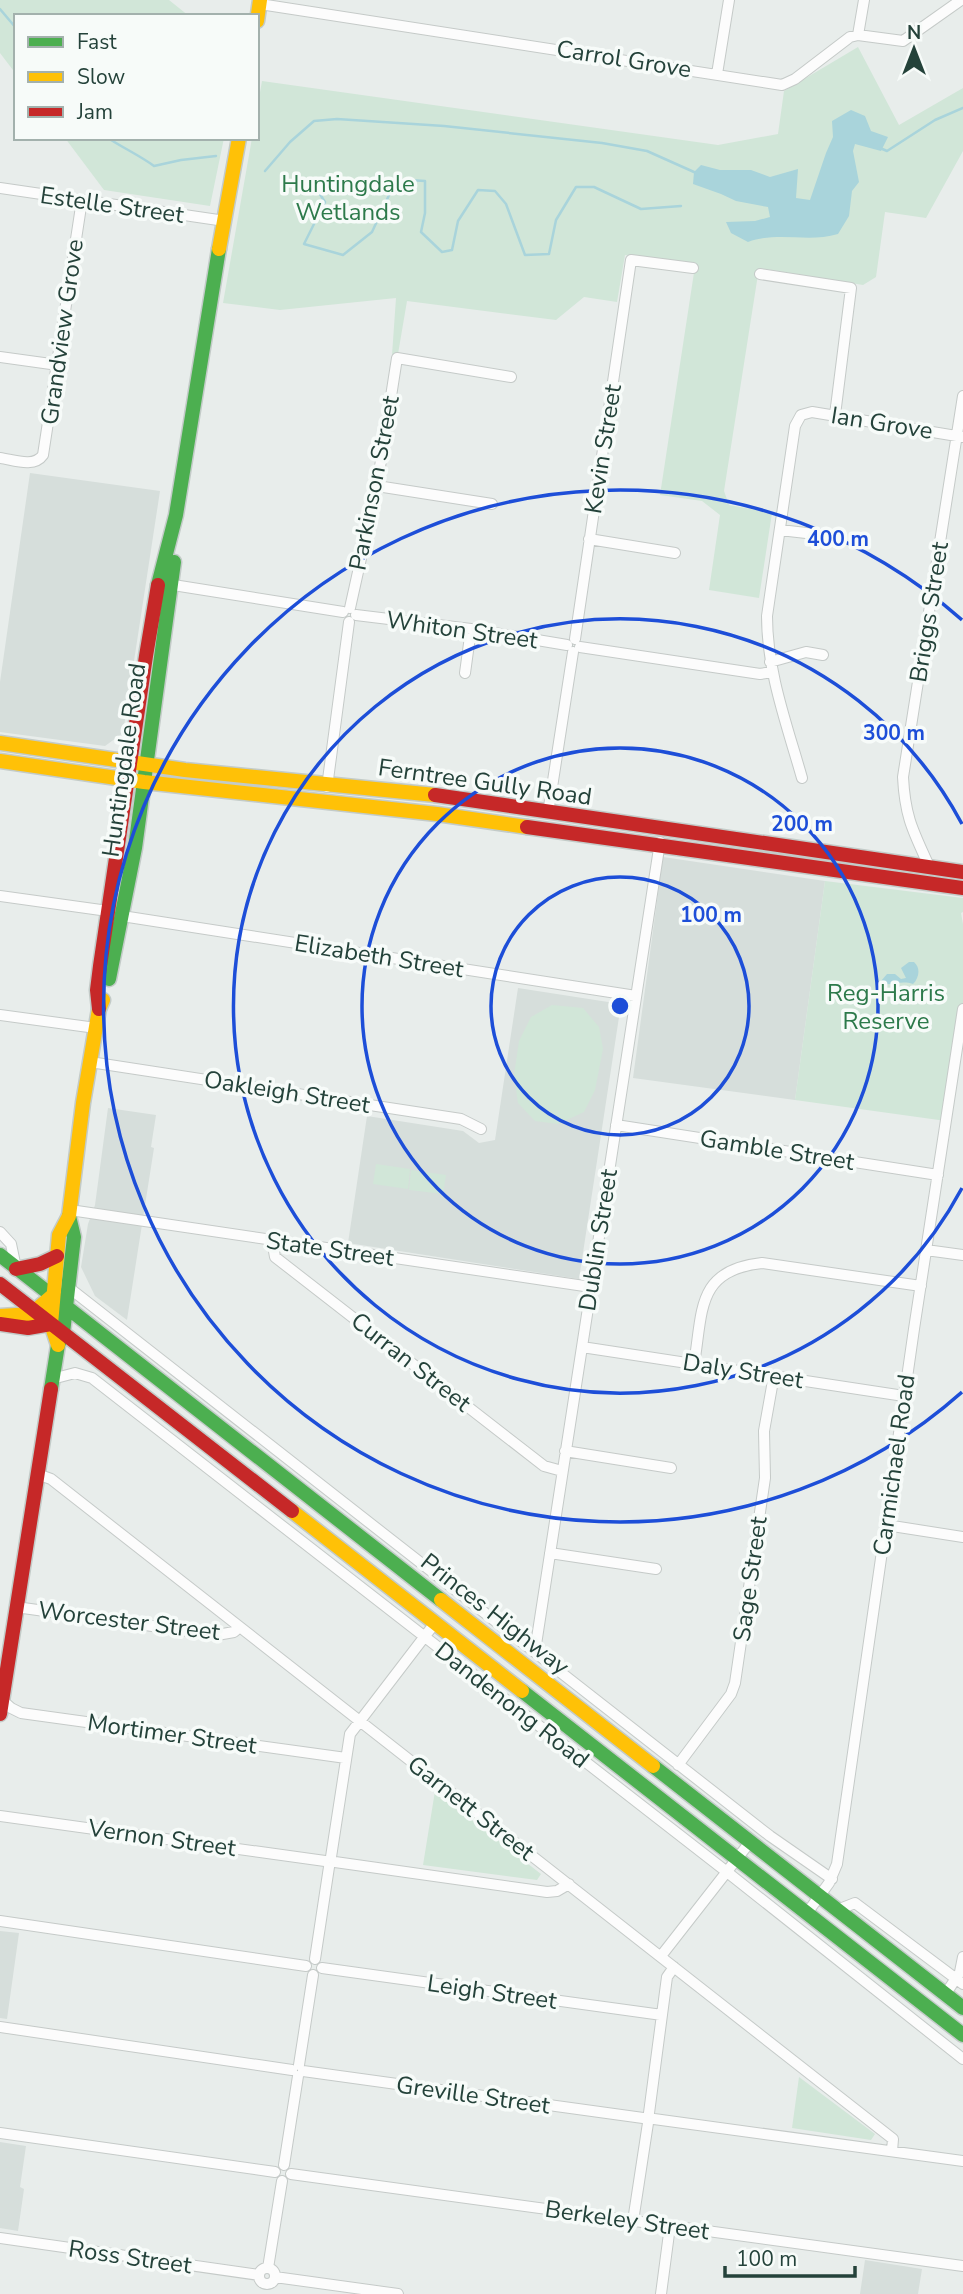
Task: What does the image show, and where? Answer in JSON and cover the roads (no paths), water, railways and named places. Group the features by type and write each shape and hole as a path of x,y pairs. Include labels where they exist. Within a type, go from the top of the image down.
{"main road":[{"name":"Huntingdale Road","path":"136,781 131,762 141,689 177,535 176,515 239,140"},
{"name":"Huntingdale Road","path":"57,1334 52,1296 60,1235 69,1213 99,1009 97,990 115,914 136,781 146,764 166,584"},
{"name":"Ferntree Gully Road","path":"0,743 146,764 436,795 963,872"},
{"name":"Ferntree Gully Road","path":"0,761 136,781 437,814 963,888"},
{"name":"Huntingdale Road","path":"1,1707 57,1334 66,1307 74,1237 69,1213"},
{"name":"Princes Highway","path":"0,1255 963,2008"},
{"path":"16,1269 40,1264 57,1256"},
{"name":"Princes Highway","path":"0,1284 36,1312 57,1334 121,1379 963,2035"},
{"path":"0,1316 36,1312 52,1296"},
{"path":"0,1324 57,1334"}],"street":[{"path":"718,74 729,0"},
{"path":"864,0 858,35 903,41 961,0"},
{"name":"Carrol Grove","path":"260,2 782,85 843,42 858,35"},
{"name":"Estelle Street","path":"0,188 225,221"},
{"name":"Grandview Grove","path":"0,458 38,461 45,450 82,200"},
{"name":"Kevin Street","path":"548,813 631,260 693,268"},
{"path":"760,274 851,288 835,415"},
{"path":"0,357 58,365"},
{"name":"Parkinson Street","path":"325,801 350,614 377,486 397,358 511,377"},
{"name":"Briggs Street","path":"929,866 908,822 903,777 960,436 963,396"},
{"name":"Ian Grove","path":"780,530 795,426 801,415 812,412 835,415 960,436"},
{"path":"377,486 492,503"},
{"path":"802,778 771,667 766,616 780,530 841,537"},
{"path":"589,539 675,553"},
{"name":"Whiton Street","path":"166,584 760,674 806,652 823,655"},
{"path":"465,673 471,629"},
{"name":"Dublin Street","path":"535,1651 661,829"},
{"name":"Elizabeth Street","path":"0,896 635,996"},
{"name":"Carmichael Road","path":"807,1913 832,1879 837,1864 963,1009"},
{"path":"0,1014 96,1028"},
{"name":"Oakleigh Street","path":"90,1062 461,1119 481,1129"},
{"name":"Gamble Street","path":"616,1125 937,1175"},
{"name":"State Street","path":"69,1213 591,1287"},
{"path":"0,1231 11,1244 16,1269"},
{"name":"Curran Street","path":"272,1241 275,1257 544,1466 562,1471"},
{"path":"926,1250 963,1255"},
{"path":"694,1364 705,1298 715,1281 744,1265 762,1263 921,1286"},
{"path":"68,1287 769,1836 832,1879"},
{"name":"Daly Street","path":"582,1347 904,1396"},
{"path":"121,1379 123,1367 130,1356 148,1349"},
{"name":"Dandenong Road","path":"52,1379 75,1373 92,1378 963,2059"},
{"name":"Sage Street","path":"678,1765 731,1694 735,1683 765,1478 764,1431 774,1375"},
{"path":"565,1451 671,1468"},
{"name":"Garnett Street","path":"37,1474 51,1479 893,2139 892,2151"},
{"path":"886,1525 963,1537"},
{"path":"385,1557 397,1543"},
{"path":"550,1553 656,1569"},
{"name":"Worcester Street","path":"16,1607 217,1635 234,1632 240,1627"},
{"path":"264,2280 282,2175 290,2169 284,2165 350,1734 435,1622"},
{"name":"Mortimer Street","path":"1,1707 21,1713 345,1758"},
{"name":"Vernon Street","path":"0,1816 547,1892 557,1891 569,1884"},
{"path":"661,1956 750,1842"},
{"path":"837,1910 855,1903 960,1982"},
{"name":"Leigh Street","path":"0,1921 662,2015"},
{"path":"946,1995 960,1982 963,1957"},
{"path":"633,2221 667,1977 674,1967"},
{"name":"Greville Street","path":"0,2027 298,2071 963,2161"},
{"name":"Berkeley Street","path":"0,2133 282,2175 963,2266"},
{"path":"661,2294 670,2226"},
{"name":"Ross Street","path":"0,2238 264,2280"},
{"path":"264,2280 274,2272 275,2277 398,2294"}],"water":[{"path":"851,110 865,116 871,131 888,137 881,151 855,144 853,151 859,182 852,191 849,216 838,234 816,238 771,237 748,242 731,233 726,222 755,221 770,217 768,207 736,201 693,184 694,172 701,165 720,170 751,170 770,177 798,169 796,198 810,200 833,137 832,121"},
{"path":"914,962 918,970 913,984 883,984 881,981 887,974 906,978 901,968"}],"waterway":[{"path":"0,9 14,26"},
{"path":"880,148 887,151 935,120 963,108"},
{"path":"265,171 290,142 314,121 337,119 444,126 602,143 647,151 694,172"},
{"path":"112,140 154,166 216,156"},
{"path":"314,185 325,202 304,244 343,255 372,232 390,193 408,180 425,181 425,213 421,232 442,252 452,250 458,221 478,190 495,191 506,204 525,255 549,254 556,220 576,187 594,187 641,209 681,206"}],"park label":[{"name":"Huntingdale Wetlands","path":"348,198"},
{"name":"Reg-Harris Reserve","path":"886,1007"}]}
